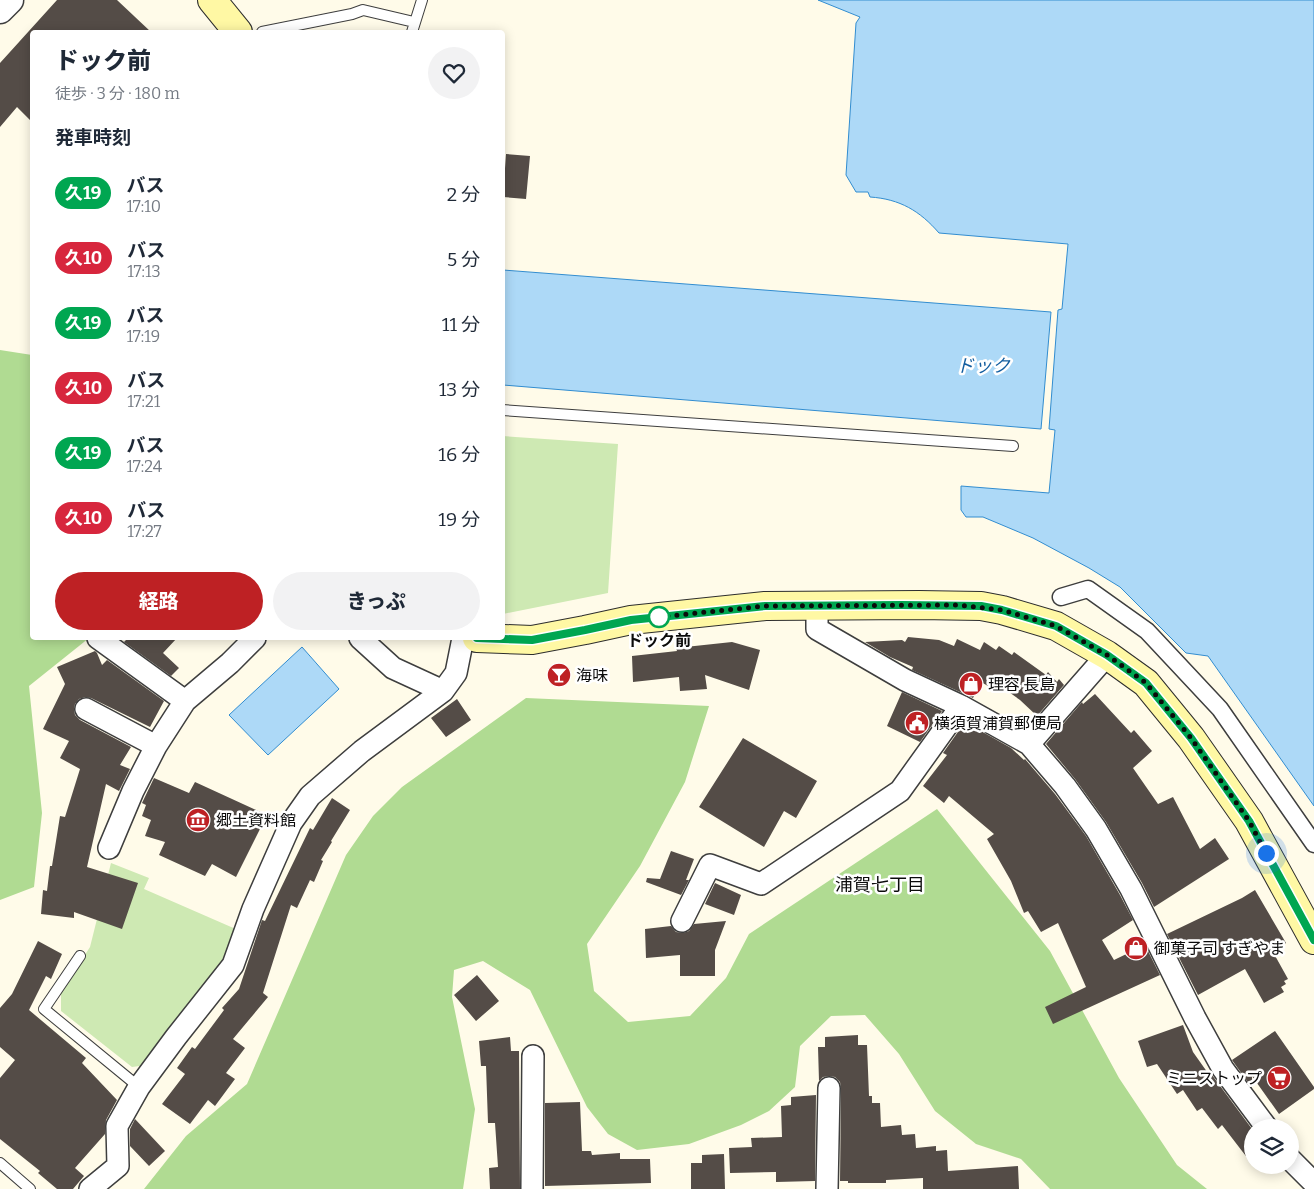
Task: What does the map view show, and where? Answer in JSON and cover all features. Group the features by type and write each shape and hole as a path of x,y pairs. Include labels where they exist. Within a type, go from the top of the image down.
{"main road":[{"path":"212,0 236,30"},
{"path":"505,639 532,640 631,620 735,608 817,605 958,605 1002,610 1056,626 1107,655 1146,683 1191,738 1249,821 1314,940"}],"street":[{"path":"0,10 10,0"},
{"path":"1061,597 1088,589 1147,631 1220,709 1314,844"},
{"path":"817,605 816,629 905,680 961,706 1029,744 1065,786 1096,829 1131,889 1195,1018 1224,1069 1260,1119"},
{"path":"101,640 185,701"},
{"path":"110,848 133,791 156,746 185,701 230,663 253,640"},
{"path":"362,640 393,668 443,691"},
{"path":"90,1189 118,1166 117,1126 139,1087 233,965 253,909 291,823 310,796 362,751 443,691 456,673 463,640"},
{"path":"1029,744 1107,655"},
{"path":"682,921 710,864 761,884 900,791 961,706"},
{"path":"86,709 156,746"},
{"path":"532,1189 533,1056"},
{"path":"827,1189 829,1088"},
{"path":"1299,1168 1314,1183"}],"lane":[{"path":"272,30 352,14 363,10 413,27 422,0"},
{"path":"505,410 1013,446"},
{"path":"80,956 44,1009 139,1087"},
{"path":"0,1163 30,1189"}],"green space":[{"path":"0,350 30,355 30,640 86,640 29,686 42,813 34,887 0,900"},
{"path":"505,436 618,444 608,593 505,614"},
{"path":"526,698 709,706 685,782 640,866 587,944 594,991 628,1022 690,1016 726,978 749,934 937,809 1050,951 1119,1078 1177,1165 1207,1189 1050,1189 1021,1159 976,1144 935,1111 899,1054 865,1015 831,1016 800,1046 795,1087 769,1111 741,1125 689,1144 637,1150 608,1134 587,1107 530,990 483,961 454,970 452,997 475,1109 463,1189 144,1189 186,1136 247,1084 346,855 373,816 402,787"},
{"path":"111,863 149,878 144,889 238,930 231,949 147,1065 132,1067 61,1011 61,992 90,947"}],"water":[{"path":"818,0 1314,0 1314,806 1208,656 1186,653 1120,587 1089,568 1033,538 983,517 966,517 961,510 961,486 1049,493 1055,430 1049,429 1058,310 1062,309 1068,244 939,233 917,212 900,203 870,197 868,192 856,192 846,175 856,23 860,17"},
{"name":"ドック","path":"505,270 1051,312 1041,429 505,385"},
{"path":"302,647 339,689 268,755 229,715"}],"building":[{"path":"57,0 117,0 149,30 30,30 30,120 17,107 0,127 0,63"},
{"path":"506,154 530,156 526,199 505,197"},
{"path":"908,637 939,640 954,646 957,639 980,650 984,642 996,650 999,646 1012,655 1014,652 1046,675 1048,672 1057,682 1059,679 1064,685 1037,716 1020,700 992,680 988,686 981,682 973,698 912,670 913,667 890,657 865,642 902,640 905,642"},
{"path":"126,640 175,640 163,653 179,668 171,676 124,642"},
{"path":"732,642 760,650 749,690 705,675 707,689 680,691 679,677 633,682 632,656 677,651 676,648"},
{"path":"95,651 102,665 107,660 164,701 150,727 91,698 79,699 74,709 75,715 80,720 131,747 120,765 130,769 119,791 106,784 87,867 138,883 122,929 74,912 74,918 41,914 43,890 47,891 60,816 65,817 80,769 60,758 69,741 43,729 65,684 57,667"},
{"path":"902,692 942,711 920,742 887,726"},
{"path":"1095,694 1131,733 1134,730 1152,751 1133,768 1158,804 1173,797 1200,849 1215,838 1229,859 1154,907 1106,822 1075,779 1046,744 1082,702 1083,704"},
{"path":"457,699 471,720 446,737 431,718"},
{"path":"965,722 1011,748 1025,759 1055,794 1086,836 1133,920 1102,940 1114,960 1145,945 1160,975 1053,1024 1045,1007 1086,987 1058,923 1041,932 1028,911 1024,913 1011,881 987,839 994,834 949,796 944,803 923,786 947,755 943,753"},
{"path":"743,738 817,781 796,818 784,811 764,847 699,807"},
{"path":"154,778 189,793 195,782 267,815 236,877 212,864 205,876 159,855 165,842 145,836 151,820 142,816 146,805 142,803"},
{"path":"332,798 350,810 321,860 323,861 314,882 310,880 297,908 291,905 263,993 268,997 233,1039 245,1048 226,1073 235,1079 215,1106 208,1100 190,1124 162,1104 185,1074 177,1068 192,1047 195,1049 224,1010 222,1008 239,989 262,920 265,921 310,828 313,830"},
{"path":"671,851 694,859 686,880 689,880 681,895 646,882 647,878 660,879"},
{"path":"715,883 741,895 734,915 705,904"},
{"path":"1255,890 1286,943 1273,952 1288,979 1284,981 1286,984 1281,987 1284,992 1264,1003 1245,969 1198,995 1167,934"},
{"path":"726,921 715,950 715,976 680,976 680,955 646,958 645,929 671,926 676,932 683,933 689,931 694,924"},
{"path":"38,941 62,954 51,979 46,976 29,1010 86,1058 82,1063 117,1100 106,1120 105,1134 75,1168 84,1176 73,1189 57,1189 38,1173 40,1171 0,1139 0,1078 15,1060 0,1047 0,1008 12,994"},
{"path":"477,975 499,1001 476,1021 454,995"},
{"path":"1183,1025 1193,1052 1245,1119 1244,1154 1222,1125 1218,1129 1202,1108 1197,1111 1183,1090 1177,1094 1157,1064 1147,1067 1138,1041"},
{"path":"1275,1031 1314,1087 1314,1089 1279,1114 1252,1076 1252,1088 1232,1060"},
{"path":"858,1035 858,1045 867,1045 869,1096 872,1096 872,1103 880,1103 881,1127 901,1125 902,1135 915,1134 916,1148 936,1146 936,1151 947,1150 948,1171 1018,1166 1019,1189 923,1189 923,1178 886,1180 886,1183 848,1183 848,1181 840,1181 841,1088 840,1082 835,1077 823,1077 819,1081 818,1047 825,1047 825,1037"},
{"path":"510,1037 511,1051 519,1051 520,1189 490,1189 489,1168 498,1167 495,1123 488,1123 486,1066 481,1066 479,1041"},
{"path":"816,1095 815,1181 776,1182 776,1172 730,1173 729,1148 752,1147 751,1138 782,1137 781,1106 791,1105 791,1097"},
{"path":"580,1102 582,1151 591,1151 592,1155 620,1153 620,1159 650,1159 651,1183 545,1186 545,1103"},
{"path":"135,1119 165,1151 149,1166 130,1146 130,1129"},
{"path":"724,1154 725,1189 691,1189 691,1163 702,1163 702,1155"}],"bus line":[{"name":"久19","path":"505,639 532,640 631,620 765,606 981,606 1002,610 1056,626 1107,655 1146,683 1191,738 1249,821 1314,940"}],"place":[{"name":"ドック前","path":"659,617"},
{"name":"海味","path":"559,675"},
{"name":"理容 長島","path":"971,684"},
{"name":"横須賀浦賀郵便局","path":"917,723"},
{"name":"郷土資料館","path":"198,820"},
{"name":"御菓子司 すぎやま","path":"1136,948"},
{"name":"ミニストップ","path":"1279,1078"}],"district":[{"name":"浦賀七丁目","path":"880,885"}],"route":[{"path":"659,617 765,606 958,605 981,606 1002,610 1056,626 1107,655 1146,683 1191,738 1249,821 1266,853"}]}
